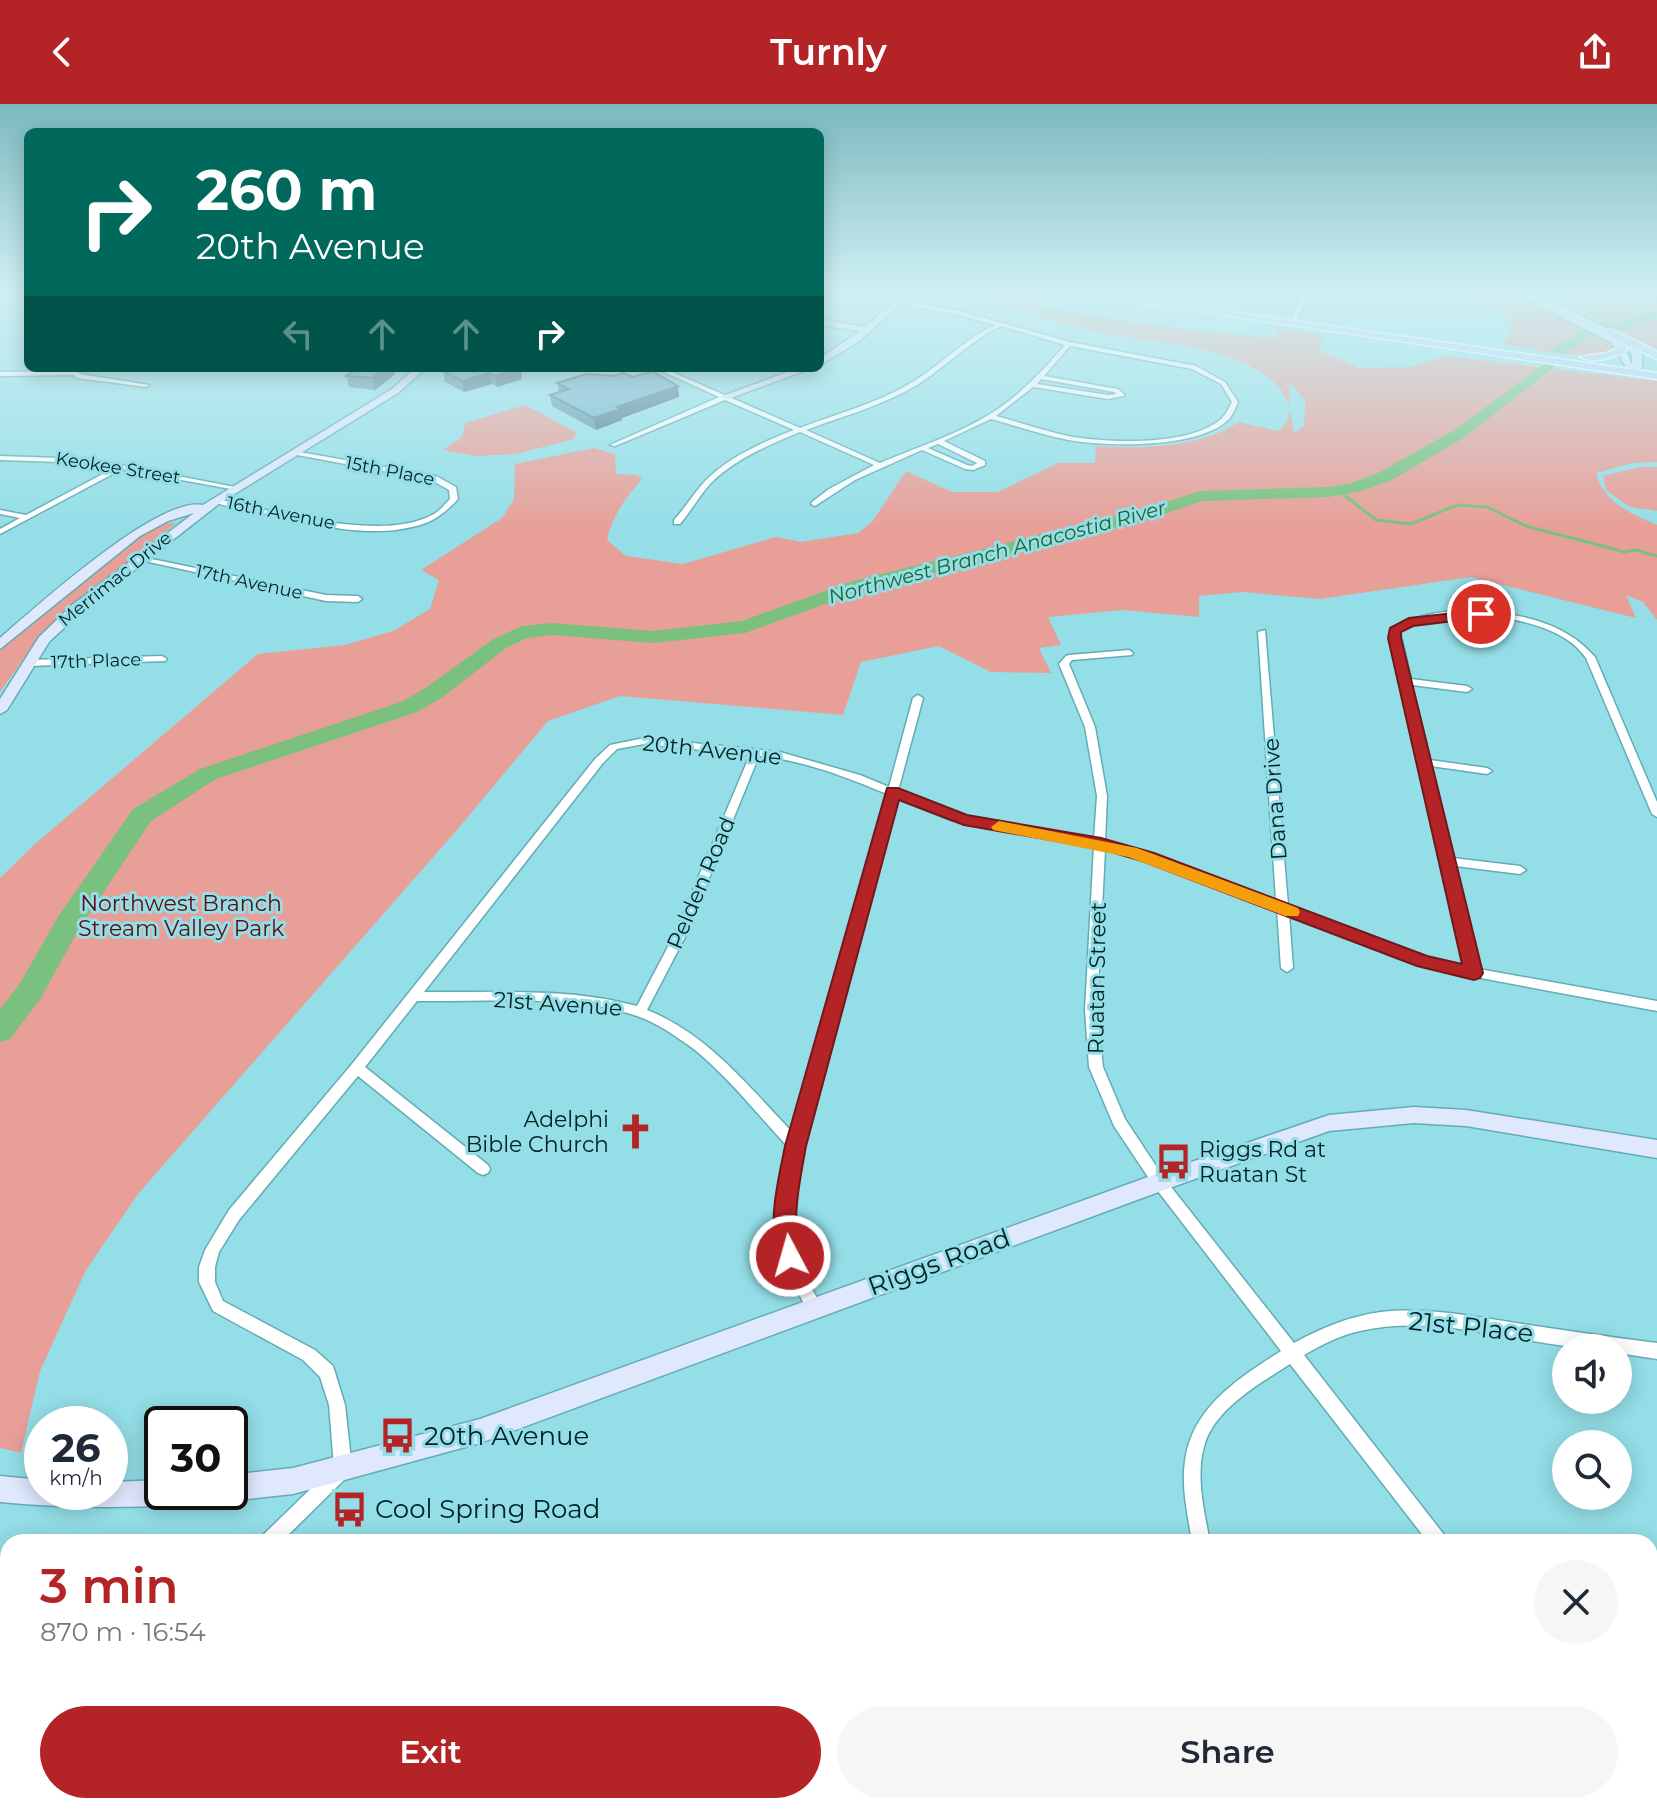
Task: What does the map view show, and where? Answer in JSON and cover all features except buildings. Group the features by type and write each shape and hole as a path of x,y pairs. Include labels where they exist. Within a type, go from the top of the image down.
{"main road":[{"path":"1638,370 1657,376"}],"street":[{"path":"677,522 699,492 731,464 905,389 935,370"},
{"path":"815,504 827,494 882,466 991,417 1034,385 1046,370"},
{"path":"991,417 1064,437 1095,441 1153,441 1201,432 1227,417 1235,402 1230,391 1217,378 1195,370"},
{"name":"Merrimac Drive","path":"0,710 44,640 65,618 216,501 395,391 416,372"},
{"path":"667,372 882,466"},
{"path":"613,445 725,397 796,372"},
{"path":"0,374 76,373 77,376 104,382 146,385"},
{"path":"1034,385 1108,397 1122,395 1116,390 1040,377"},
{"path":"922,448 965,467 973,468 982,463 938,441"},
{"name":"15th Place","path":"294,453 433,478 444,483 455,494 452,503 442,513 418,525 380,531 347,526"},
{"name":"Keokee Street","path":"0,458 65,458 236,488"},
{"path":"0,532 122,466"},
{"name":"Merrimac Drive","path":"0,645 67,587 136,534 164,519 216,501"},
{"name":"16th Avenue","path":"216,501 347,526"},
{"path":"0,512 27,517"},
{"path":"164,519 181,521 181,527"},
{"name":"17th Avenue","path":"140,558 326,598 358,599"},
{"path":"1474,973 1404,681 1395,631 1420,620 1481,614 1542,624 1569,635 1584,647 1657,814"},
{"name":"Dana Drive","path":"1262,632 1287,968"},
{"name":"Ruatan Street","path":"1129,653 1071,657 1064,664 1095,748 1102,796 1091,1010 1096,1067 1119,1122 1159,1182 1433,1534"},
{"name":"17th Place","path":"29,663 162,659"},
{"path":"1404,681 1467,689"},
{"path":"814,1308 790,1256 785,1234 786,1201 796,1146 918,698"},
{"name":"20th Avenue","path":"343,1469 337,1405 327,1372 309,1355 218,1306 209,1293 207,1267 212,1250 234,1215 357,1068 599,761 614,747 624,743 659,741 805,760 964,820 1101,844 1148,857 1423,961 1657,1007"},
{"name":"Pelden Road","path":"640,1012 679,937 756,752"},
{"path":"1424,762 1487,771"},
{"path":"1447,861 1520,870"},
{"name":"21st Avenue","path":"412,996 572,1001 640,1012 676,1031 715,1060 796,1146"},
{"path":"357,1068 483,1169"},
{"name":"Riggs Road","path":"248,1486 293,1481 480,1431 1159,1182 1329,1123 1376,1116 1466,1118 1657,1149"},
{"name":"21st Place","path":"1200,1534 1190,1482 1192,1455 1199,1434 1217,1409 1239,1388 1292,1353 1358,1323 1411,1318 1657,1351"},
{"path":"276,1534 343,1469"},
{"path":"0,1489 48,1494 144,1494"}],"green space":[{"name":"Northwest Branch Stream Valley Park","path":"1256,370 1562,370 1657,381 1657,462 1633,463 1596,473 1605,492 1619,506 1657,525 1657,620 1643,602 1626,595 1636,618 1471,577 1320,599 1243,592 1199,596 1199,617 1123,610 1048,617 1061,645 1039,648 1051,673 991,672 939,646 861,662 843,715 620,696 548,721 456,831 138,1194 86,1270 40,1371 32,1406 24,1406 21,1453 0,1448 0,878 35,844 258,654 345,645 393,631 430,609 439,580 421,570 502,518 514,499 515,464 594,448 615,454 616,474 637,475 642,479 620,507 607,540 626,556 683,564 776,537 801,542 858,533 872,522 906,471 952,492 998,492 1058,463 1095,463 1096,446 1151,447 1189,442 1223,431 1239,422 1279,431 1287,421 1290,410 1294,433 1304,426 1305,400 1289,382 1290,408 1278,387"},
{"path":"525,405 576,432 574,439 516,454 476,456 443,450 462,437 465,423"},
{"path":"1639,467 1657,467 1657,511 1630,507 1606,490 1603,476"},
{"path":"164,523 176,523 40,635 0,692 0,651 77,581 121,548"}],"waterway":[{"name":"Northwest Branch Anacostia River","path":"0,1031 29,993 68,924 142,815 208,774 409,707 435,692 499,644 522,632 552,629 653,637 745,627 860,585 1144,515 1200,496 1329,492 1355,487 1384,477 1459,434 1542,370"},
{"path":"1338,490 1376,520 1411,524 1457,505 1487,507 1526,526 1625,552 1635,550 1657,556"}],"slow traffic":[{"path":"999,827 1131,852 1292,912"}],"place":[{"name":"Adelphi Bible Church","path":"635,1132"},
{"name":"Riggs Rd at Ruatan St","path":"1173,1162"},
{"name":"20th Avenue","path":"398,1436"},
{"name":"Cool Spring Road","path":"349,1509"}],"route":[{"path":"790,1256 785,1234 786,1201 796,1146 893,792 951,817 1101,844 1148,857 1375,944 1443,967 1474,973 1394,638 1395,631 1409,622 1481,614"}]}
